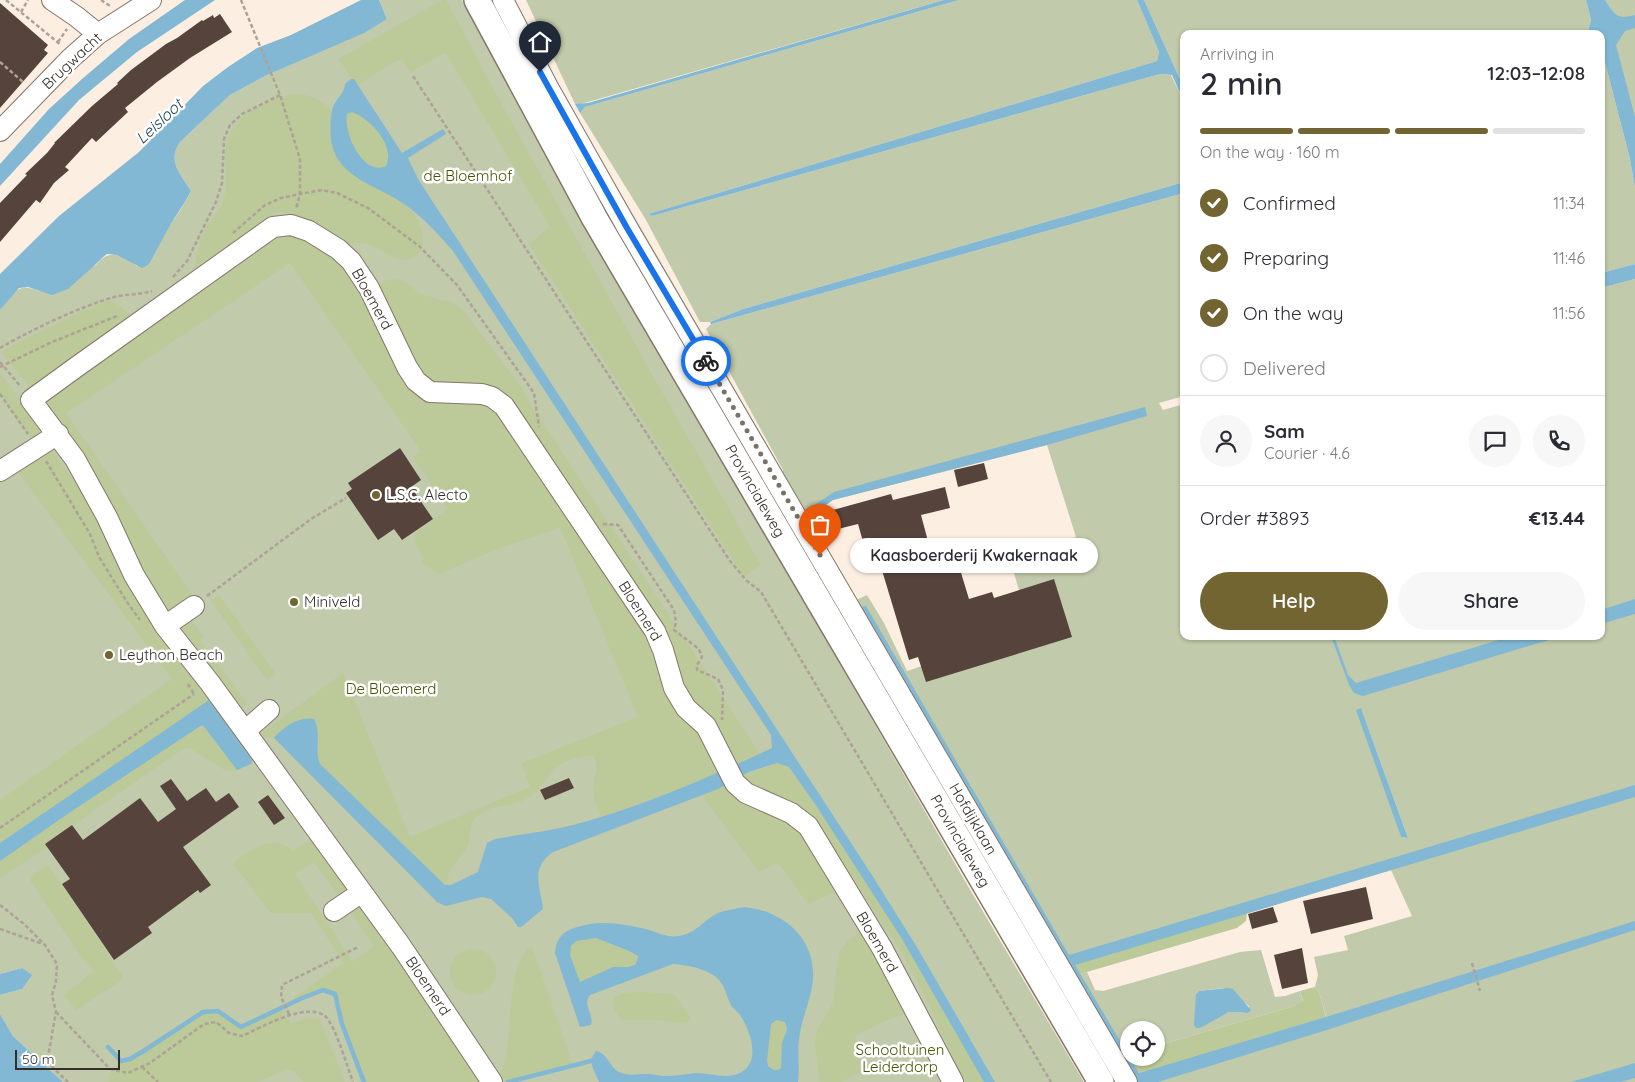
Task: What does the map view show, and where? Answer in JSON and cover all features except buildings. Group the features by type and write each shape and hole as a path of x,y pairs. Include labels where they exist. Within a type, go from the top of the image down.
{"main road":[{"name":"Provincialeweg","path":"477,0 595,219 809,560 1101,1082"}],"street":[{"path":"52,0 98,34"},
{"name":"Brugwacht","path":"0,130 98,34 151,0"},
{"name":"Hofdijklaan","path":"503,0 809,560 1127,1082"},
{"path":"31,400 273,227 292,225"},
{"name":"Bloemerd","path":"292,225 309,231 338,249 351,262 369,288 407,367 416,381 430,392 482,394 492,397 504,406 656,631 674,688 686,708 706,726 735,783 746,793 791,814 808,826 882,948 953,1082"},
{"name":"Bloemerd","path":"31,400 75,459 108,516 134,575 165,626 210,683 401,946 492,1082"},
{"path":"0,471 58,434"},
{"path":"165,626 194,606"},
{"path":"244,731 269,710"},
{"path":"334,912 362,892"}],"path":[{"path":"6,0 74,56"},
{"path":"21,12 28,0"},
{"path":"242,0 280,95 300,159 300,194 292,225"},
{"path":"0,62 37,94"},
{"path":"413,76 730,561 746,580 761,592 1051,1082"},
{"path":"169,281 187,261 216,202 222,183 224,139 230,125 242,114 280,95"},
{"path":"0,348 17,338 84,308 115,297 142,294 156,290"},
{"path":"0,362 31,400"},
{"path":"0,394 38,447 90,534 99,558 144,625"},
{"path":"194,606 311,519 346,498"},
{"path":"0,828 194,694 183,678"},
{"path":"0,905 24,924 45,945 56,964 56,981 52,995 56,1012 47,1062 68,1082"},
{"path":"0,929 45,945"},
{"path":"289,1014 281,997 282,985 358,947"},
{"path":"1472,963 1480,991"},
{"path":"56,1012 110,1069 128,1073 150,1063 204,1024 216,1022 229,1033 242,1036 289,1014 315,1012 326,1017 333,1028 353,1082"},
{"path":"142,1067 158,1082"}],"green space":[{"name":"De Bloemerd","path":"379,0 462,0 549,157 768,539 972,893 1084,1082 63,1082 13,1036 0,1014 0,995 22,989 22,968 0,974 0,310 16,291 25,288 39,291 96,265 106,256 121,256 137,266 173,221 191,191 176,167 175,155 180,142 230,95 267,75 387,19"},
{"path":"442,0 446,0 502,105 659,387 761,565 744,577 529,244 550,227 447,55 444,53 411,72 402,60 398,60 357,85 339,59"},
{"path":"509,0 515,0 564,96 783,472 706,329 711,324 1180,194 1180,397 1159,403 1163,410 1180,405 1180,640 1605,640 1605,287 1635,279 1635,1082 1133,1082 1124,1066 1134,1066 1139,1073 1326,1016 1319,992 1315,987 1318,975 1314,957 1348,950 1344,936 1412,916 1391,870 1075,965 1080,974 1087,972 1095,990 1103,991 1240,952 1261,950 1275,997 1300,991 1303,1002 1294,1006 1165,1043 1165,1021 1120,1021 1120,1060 668,287","holes":["1047,445 1076,537 1009,557 1031,629 907,671 884,623 867,595 856,600 807,518 833,500","1361,708 1408,838 1401,837","1224,988 1249,1006 1248,1013 1229,1012 1218,1017 1196,994 1199,991"]},
{"path":"526,0 944,0 581,104 575,104"},
{"path":"959,0 1137,0 1159,52 1157,61 648,214 652,216 1160,74 1171,75 1180,94 1180,183 743,309 710,322 700,322 646,220 580,113 585,107"},
{"path":"1144,0 1586,0 1591,20 1588,30 1180,30 1180,79"},
{"path":"1603,0 1635,0 1635,116"},
{"path":"1605,62 1630,159 1635,188 1635,264 1605,272"},
{"path":"292,94 314,98 331,110 332,145 378,185 403,202 410,210 418,221 423,235 422,247 417,255 401,260 365,243 349,244 342,247 303,220 286,213 276,212 194,269 198,249 204,234 224,199 226,184 225,157 231,132 246,114 268,102"},
{"path":"352,112 366,120 379,133 387,150 386,166 378,168 370,165 356,151 348,131 347,113"},
{"path":"272,230 310,236 357,280 410,379 497,407 646,626 722,771 601,817 593,793 597,764 593,755 566,761 553,771 536,792 524,800 487,810 477,816 472,824 466,849 450,870 448,885 445,885 320,764 318,748 280,730 274,738 259,735 343,673 410,837 530,787 522,763 638,717 560,527 495,550 438,574 421,562 424,559 416,543 415,533 448,509 413,457 421,451 290,263 66,413 193,596 169,614 41,399"},
{"path":"395,279 404,281 419,293 452,302 463,310 522,388 526,397 760,754 731,766 684,696 517,416 428,383 419,376 375,290 385,281"},
{"path":"108,301 115,303 131,315 31,388 2,353 6,348"},
{"path":"0,373 43,432 32,440 0,397"},
{"path":"50,448 82,492 99,522 116,563 209,700 0,843 0,800 172,679 16,469"},
{"path":"219,595 276,674 267,680 211,601"},
{"path":"188,616 204,637 200,640 247,703 238,711 175,625"},
{"path":"202,725 237,770 226,771 190,748 183,749 74,826 72,824 45,843 47,847 0,878 0,861"},
{"path":"777,763 789,767 817,807 902,939 984,1082 964,1082 925,996 901,951 823,833 752,785 737,778"},
{"path":"727,784 795,817 846,887 808,904 780,865 774,864 759,872 702,795"},
{"path":"314,839 349,888 340,897 314,862 295,874 353,962 374,946 350,911 359,903 484,1082 364,1082 342,1024 335,994 323,990 300,999 293,998 344,963 311,913 271,913 233,863 262,845 277,843 293,851"},
{"path":"48,865 123,977 119,982 76,1010 64,995 94,971 82,958 30,880 34,874"},
{"path":"1247,913 1246,921 1237,928 1080,974 1074,965"},
{"path":"870,924 906,1014 882,1022 855,1036 860,1072 841,1082 819,1082 815,1043 817,1031 833,1003 840,951 849,940"},
{"path":"596,938 638,956 635,965 613,967 580,982 570,955 571,946 576,941"},
{"path":"532,946 573,1066 503,1082 499,1076 505,1061 508,1044 516,971 522,956"},
{"path":"468,949 478,949 492,959 496,972 492,985 486,991 478,995 468,995 454,985 450,977 450,967 460,953"},
{"path":"1315,987 1319,992 1326,1017 1165,1065 1165,1043 1294,1006 1303,1001 1300,991"},
{"path":"640,992 674,994 690,1017 690,1021 686,1023 654,1020 621,1020 614,1009 614,999 621,994"},
{"path":"281,1007 291,1024 308,1018 320,1020 345,1082 304,1082 294,1071 287,1069 258,1082 108,1081 109,1075 121,1061 130,1059 142,1052 203,1012 218,1011 241,1027"},
{"path":"777,1020 785,1022 787,1029 782,1043 781,1068 776,1070 768,1066 767,1061 771,1024"},
{"path":"1134,1066 1162,1066 1139,1073"}],"water":[{"path":"185,0 215,0 137,52 79,100 0,186 0,164 49,109 129,39"},
{"path":"361,0 379,0 387,19 364,33 267,75 230,95 180,142 175,155 176,167 191,191 149,264 142,268 117,255 107,254 68,289 52,295 28,287 19,288 0,310 0,274 59,216 139,152 203,86 257,48 291,35"},
{"path":"944,0 959,0 585,107 580,113 575,104 588,103"},
{"path":"1137,0 1144,0 1180,79 1180,93 1172,75 1160,74 652,216 648,214 1157,61 1159,52"},
{"path":"1586,0 1605,0 1617,15 1624,17 1635,15 1635,28 1625,31 1616,45 1635,116 1635,188 1630,159 1605,62 1605,30 1588,30 1591,20"},
{"path":"354,79 402,153 443,129 446,134 408,158 418,179 870,872 918,949 995,1082 984,1082 902,939 789,767 777,763 749,772 718,789 553,852 541,864 539,871 538,877 543,909 521,927 518,927 512,918 491,899 482,897 446,906 437,902 274,738 292,723 303,719 314,719 317,730 320,764 445,885 451,885 478,872 487,843 495,839 547,831 627,809 700,780 772,748 771,735 453,251 418,214 352,174 336,157 331,142 331,115 334,104 344,90 345,84","holes":["352,112 373,126 384,141 388,158 386,166 378,168 370,165 356,151 348,131 347,114"]},
{"path":"1180,183 1180,194 711,324 710,322 743,309"},
{"path":"1635,264 1635,279 1605,287 1605,272"},
{"path":"1145,407 1147,416 1047,445 833,500 811,515 808,509 834,492"},
{"path":"1635,599 1635,614 1605,623 1605,609"},
{"path":"866,606 1069,955 1635,785 1635,797 1075,965 1120,1041 1120,1051 859,607"},
{"path":"1332,640 1335,640 1348,675 1356,683 1499,640 1549,640 1363,696 1354,693 1349,685"},
{"path":"209,700 252,760 251,764 237,770 202,725 0,861 0,843"},
{"path":"1361,708 1408,838 1401,837 1356,710"},
{"path":"744,907 772,914 784,921 794,929 809,951 813,980 798,1045 798,1082 599,1082 591,1059 596,1051 600,1052 617,1071 624,1074 666,1076 696,1073 729,1076 743,1071 749,1065 752,1058 751,1040 744,1022 732,1007 724,987 716,977 701,969 673,964 590,995 587,1002 591,1025 580,1027 555,953 560,938 574,928 602,923 630,926 667,936 685,935 718,913","holes":["596,938 638,956 635,965 613,967 580,982 570,955 571,946 576,941","777,1020 785,1022 787,1029 782,1043 781,1068 776,1070 768,1066 767,1061 771,1024"]},
{"path":"1635,921 1635,930 1330,1029 1158,1082 1138,1082 1129,1066 1135,1066 1139,1073 1165,1066"},
{"path":"22,968 32,975 22,989 0,995 0,974"},
{"path":"1233,989 1251,1010 1248,1013 1229,1012 1200,1028 1196,1028 1194,1025 1196,994 1199,991"},
{"path":"0,1014 13,1036 63,1082 0,1082"},
{"path":"1635,1063 1635,1078 1620,1082 1571,1082"}],"waterway":[{"path":"108,1047 121,1061 130,1059 203,1012 218,1011 241,1027 323,990 335,994 342,1024 364,1082"},
{"path":"508,1082 591,1061"}],"way so far":[{"path":"706,361 820,555"}],"place":[{"name":"L.S.C. Alecto","path":"376,495"},
{"name":"Kaasboerderij Kwakernaak","path":"820,555"},
{"name":"Miniveld","path":"294,602"},
{"name":"Leython Beach","path":"109,655"}],"route":[{"path":"540,72 627,228 706,361"}],"water label":[{"name":"Leisloot","path":"159,121"}],"park label":[{"name":"de Bloemhof","path":"468,176"},
{"name":"Schooltuinen Leiderdorp","path":"900,1058"}]}
